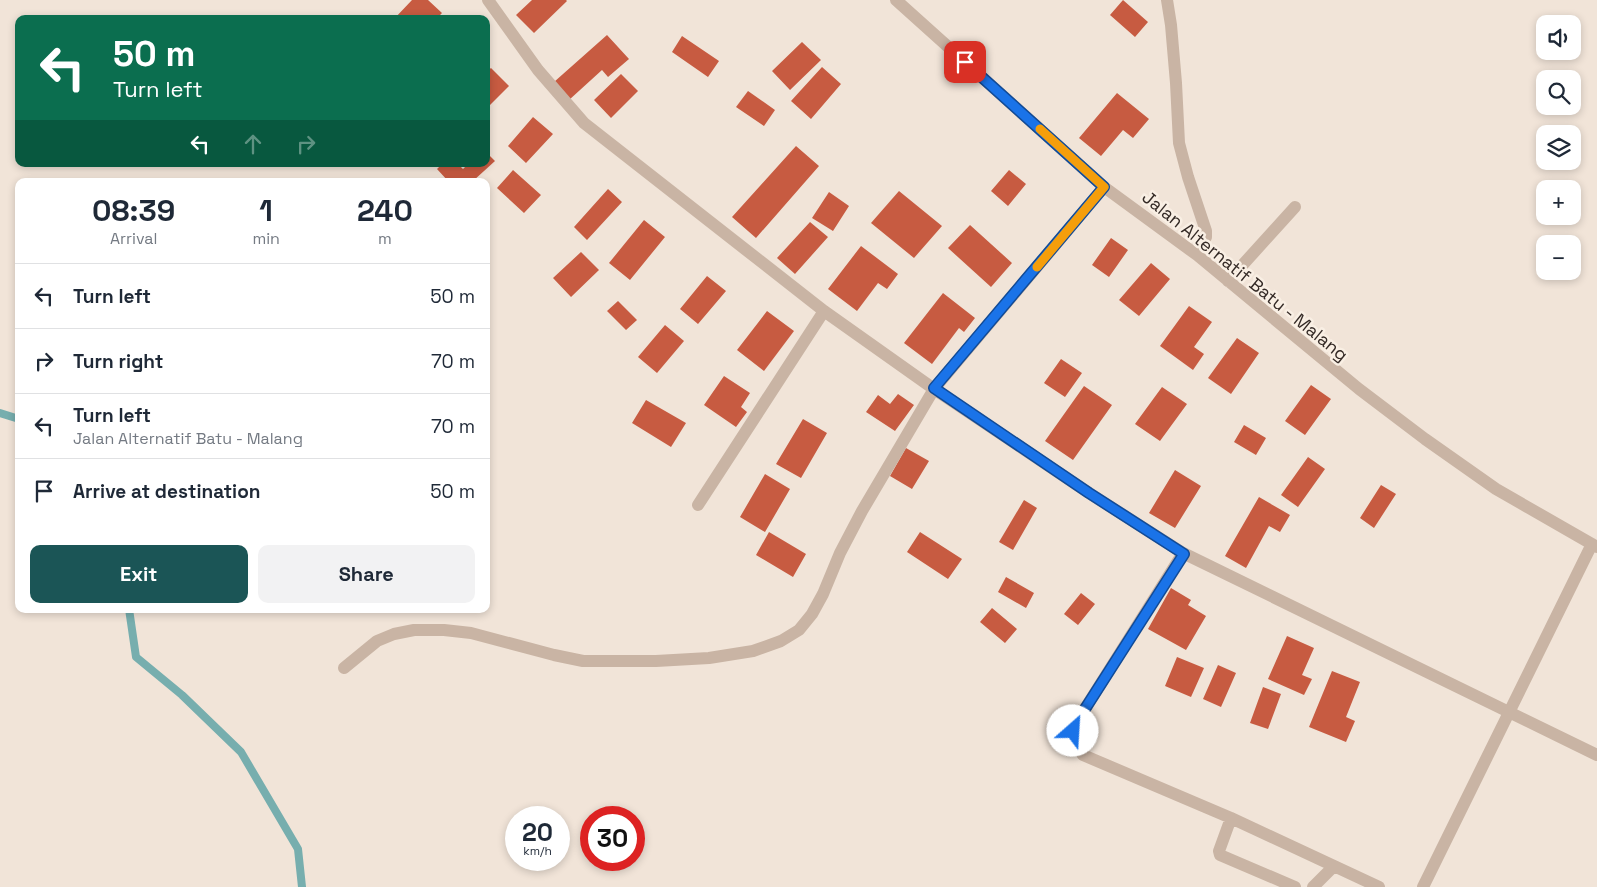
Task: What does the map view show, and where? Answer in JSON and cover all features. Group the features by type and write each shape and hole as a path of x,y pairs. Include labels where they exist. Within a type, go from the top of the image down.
{"street":[{"path":"488,0 538,70 584,123 824,311 934,388 1089,493 1184,554 1597,755"},
{"name":"Jalan Alternatif Batu - Malang","path":"896,0 1104,187 1197,256 1359,389 1496,489 1594,546"},
{"path":"1167,0 1176,82 1179,143 1206,231 1206,237 1197,256"},
{"path":"344,668 377,641 394,634 414,630 444,630 471,633 583,661 656,661 709,658 754,651 781,641 799,630 812,614 862,511 934,388 1104,187"},
{"path":"1228,281 1295,207"},
{"path":"698,505 824,311"},
{"path":"1423,887 1508,712 1594,546"},
{"path":"1184,554 1076,723 1073,740 1083,755 1231,818 1379,887"},
{"path":"1231,818 1219,851 1220,855 1295,887"},
{"path":"1313,887 1334,866"}],"building":[{"path":"412,0 428,0 442,13 440,15 398,15"},
{"path":"532,0 567,1 534,33 516,15"},
{"path":"1123,0 1148,22 1135,37 1110,15"},
{"path":"607,35 629,59 608,77 602,70 569,100 554,82"},
{"path":"682,36 719,61 708,77 672,52"},
{"path":"802,42 821,60 790,90 772,71"},
{"path":"822,67 841,84 811,119 791,101"},
{"path":"490,69 509,86 490,105"},
{"path":"621,74 638,91 611,118 594,100"},
{"path":"748,91 775,110 764,126 736,107"},
{"path":"1117,93 1149,119 1133,138 1123,130 1101,156 1079,138"},
{"path":"533,117 553,134 526,163 508,146"},
{"path":"796,146 819,166 756,238 732,217"},
{"path":"490,156 495,161 490,166"},
{"path":"439,167 461,167 463,169 465,167 488,167 476,178 445,178 437,169"},
{"path":"513,170 541,195 524,213 497,188"},
{"path":"1009,170 1026,184 1008,206 991,191"},
{"path":"608,189 622,202 587,240 574,227"},
{"path":"899,191 942,226 914,258 871,223"},
{"path":"829,192 849,206 833,231 812,218"},
{"path":"644,220 665,237 630,280 609,263"},
{"path":"810,222 828,237 795,274 777,258"},
{"path":"970,225 1012,263 991,287 948,248"},
{"path":"1111,238 1128,250 1109,277 1092,265"},
{"path":"861,246 898,274 887,289 878,283 857,311 828,289"},
{"path":"581,252 599,270 571,297 553,278"},
{"path":"1151,263 1170,279 1139,316 1119,300"},
{"path":"707,276 726,291 698,324 680,309"},
{"path":"943,293 975,318 964,332 959,328 932,364 904,343"},
{"path":"618,301 637,320 626,330 607,311"},
{"path":"1189,306 1212,322 1194,347 1204,354 1193,370 1160,346"},
{"path":"767,311 794,331 764,371 737,350"},
{"path":"665,325 684,341 657,373 638,357"},
{"path":"1237,338 1259,353 1231,394 1208,378"},
{"path":"1061,359 1082,373 1065,397 1044,383"},
{"path":"724,376 750,393 741,407 747,412 736,427 704,405"},
{"path":"1311,385 1331,399 1305,435 1285,421"},
{"path":"1084,386 1112,405 1073,460 1045,441"},
{"path":"1162,387 1187,404 1160,441 1135,424"},
{"path":"898,394 914,405 895,431 866,412 878,395 890,404"},
{"path":"646,400 686,423 671,447 632,423"},
{"path":"803,419 827,433 801,478 776,464"},
{"path":"1244,425 1266,438 1256,455 1234,442"},
{"path":"906,448 929,461 912,489 890,476"},
{"path":"1308,457 1325,469 1298,507 1281,495"},
{"path":"1175,470 1201,486 1175,528 1149,513"},
{"path":"765,474 790,489 765,532 740,517"},
{"path":"1381,485 1396,494 1374,528 1360,518"},
{"path":"1259,497 1290,515 1280,532 1269,526 1246,568 1225,556"},
{"path":"1024,500 1037,508 1013,550 999,542"},
{"path":"769,532 806,554 793,577 756,555"},
{"path":"920,532 962,559 948,579 907,552"},
{"path":"1006,577 1034,593 1026,608 998,592"},
{"path":"1171,588 1191,600 1188,605 1206,616 1186,650 1148,629"},
{"path":"1081,593 1095,604 1078,625 1064,614"},
{"path":"992,608 1017,629 1005,643 980,622"},
{"path":"1287,636 1314,648 1302,675 1312,679 1304,695 1268,679"},
{"path":"1177,657 1204,668 1191,697 1165,686"},
{"path":"1218,665 1236,673 1221,707 1203,699"},
{"path":"1332,671 1360,682 1346,717 1355,721 1346,742 1309,727"},
{"path":"1263,687 1281,694 1268,729 1250,723"}],"waterway":[{"path":"0,413 15,418"},
{"path":"130,613 136,657 182,695 241,752 298,849 302,887"}],"slow traffic":[{"path":"1037,267 1104,187 1040,129"}],"route":[{"path":"965,62 1104,187 934,388 1089,493 1184,554 1148,608 1076,723 1073,731"}]}
